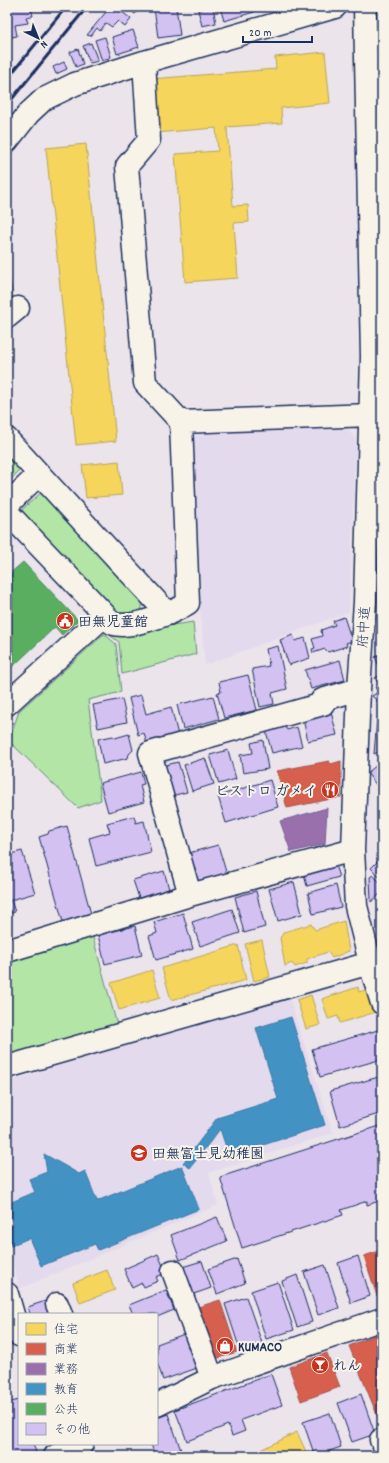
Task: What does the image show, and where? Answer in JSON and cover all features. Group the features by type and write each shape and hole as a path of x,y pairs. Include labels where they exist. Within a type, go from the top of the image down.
{"street":[{"path":"7,141 29,113 44,99 75,84 144,62 335,7"},
{"name":"府中道","path":"365,7 375,163 371,415 373,618 359,689 353,850 356,906 370,963 381,994"},
{"path":"39,474 8,514 105,615 109,622 115,624 144,622 168,614 188,603 181,422 146,382 127,166 149,140 144,62"},
{"path":"181,422 371,415"},
{"path":"7,439 168,614"},
{"path":"7,704 105,615"},
{"path":"190,895 150,753 323,704 322,700 359,689"},
{"path":"7,951 190,895 353,850"},
{"path":"7,1067 370,963"},
{"path":"173,1271 212,1378"},
{"path":"7,1294 18,1332"},
{"path":"158,1405 212,1378 382,1319"},
{"path":"55,1456 80,1445"}],"shaded area":[{"path":"345,425 356,440 349,612 205,665 186,447 195,435"},
{"path":"382,502 382,598 377,596"},
{"name":"田無富士見幼稚園","path":"288,994 333,1133 209,1173 218,1205 19,1289 7,1232 7,1082"}],"green space":[{"path":"7,264 15,308 7,315"},
{"path":"7,453 21,469 7,483"},
{"path":"42,492 143,601 141,613 113,613 19,512"},
{"path":"193,622 196,654 122,674 119,642 108,634"},
{"path":"104,634 116,644 121,692 88,700 101,800 78,808 9,741 19,711"},
{"path":"92,934 119,1032 7,1064 7,958"}],"building: 住宅":[{"path":"325,52 330,103 281,108 282,123 227,127 233,206 248,205 249,222 234,223 238,278 185,282 175,154 218,151 216,128 155,133 151,79 276,69 275,57"},
{"path":"86,144 116,441 76,445 46,148"},
{"path":"119,461 122,495 86,498 82,465"},
{"path":"344,921 349,951 332,958 328,952 307,959 307,963 295,967 292,963 285,966 280,938 284,932 311,924 315,930"},
{"path":"262,940 270,977 254,981 245,944"},
{"path":"238,945 246,980 171,1000 162,968"},
{"path":"152,970 160,998 119,1010 111,983"},
{"path":"358,987 359,992 368,989 376,1012 340,1023 338,1016 328,1019 322,999"},
{"path":"311,995 320,1025 306,1029 297,1000"},
{"path":"107,1270 115,1290 80,1303 73,1283"},
{"path":"297,1432 308,1456 248,1456"}],"building: 商業":[{"path":"329,761 331,764 341,761 341,797 287,808 277,771"},
{"path":"382,1250 382,1294 377,1296 364,1256"},
{"path":"220,1300 237,1352 212,1360 195,1308"},
{"path":"382,1332 382,1427 349,1346"},
{"path":"327,1353 340,1387 301,1401 289,1367"}],"building: 業務":[{"path":"327,808 325,844 291,852 280,821"}],"building: 教育":[{"path":"291,1017 325,1125 229,1156 220,1129 190,1168 183,1163 217,1118 278,1099 256,1028"},
{"path":"44,1154 79,1174 85,1171 97,1201 182,1166 199,1209 98,1250 95,1244 41,1266 29,1238 11,1246 7,1237 7,1228 14,1225 7,1209 7,1204 35,1192 29,1179 47,1172"}],"building: 公共":[{"path":"23,562 78,620 62,635 55,627 7,672 7,576"}],"building: その他":[{"path":"31,7 33,16 26,17 28,23 15,25 17,36 7,38 7,9"},
{"path":"110,7 116,7 131,19 125,27 118,21 112,27 106,23 100,31 97,28 91,36 87,35"},
{"path":"126,7 142,7 135,14"},
{"path":"154,7 176,7 180,35 158,38"},
{"path":"213,7 216,23 202,26 198,10"},
{"path":"220,7 253,7 254,12 224,21"},
{"path":"133,30 139,47 117,54 112,37"},
{"path":"105,37 111,57 102,61 95,40"},
{"path":"91,43 98,61 90,63 83,46"},
{"path":"78,49 83,64 76,67 70,52"},
{"path":"64,62 67,69 56,74 53,67"},
{"path":"344,617 352,641 346,643 347,646 328,652 325,649 313,653 312,649 315,648 312,639 322,636 321,630 335,625 333,621"},
{"path":"293,635 295,641 305,638 310,658 289,665 280,640"},
{"path":"278,646 287,689 272,693 274,704 260,707 252,669 269,666 266,649"},
{"path":"382,655 382,667 380,668 375,657"},
{"path":"340,660 345,680 311,689 305,670"},
{"path":"382,674 382,699 377,701 372,696 378,692 375,687 380,686 375,678"},
{"path":"248,675 257,710 224,718 217,693 221,692 219,682"},
{"path":"141,695 146,714 171,707 178,735 147,744 144,733 138,735 129,698"},
{"path":"213,696 219,719 183,729 177,705"},
{"path":"122,699 127,722 98,728 93,705"},
{"path":"331,712 337,735 308,741 303,719"},
{"path":"382,716 382,750 374,754 377,719"},
{"path":"284,725 287,730 297,727 302,746 272,753 266,731"},
{"path":"129,734 133,750 129,754 128,758 103,764 98,739 113,736 115,738"},
{"path":"263,740 268,769 243,773 240,755 253,753 251,743"},
{"path":"228,750 236,779 219,784 210,755"},
{"path":"205,758 214,784 192,791 184,765"},
{"path":"382,761 382,790 381,791 367,773"},
{"path":"178,762 187,792 171,796 162,766"},
{"path":"141,772 144,784 140,785 144,802 108,812 100,783"},
{"path":"270,780 278,807 226,823 218,796"},
{"path":"134,816 136,823 144,821 151,852 96,866 89,838 110,832 107,823"},
{"path":"67,826 91,914 63,922 39,837 48,834 49,831"},
{"path":"218,845 227,875 194,885 185,854"},
{"path":"22,851 35,893 11,900 15,912 7,914 7,855"},
{"path":"382,857 382,880 371,868"},
{"path":"335,865 339,877 307,886 304,875"},
{"path":"164,871 169,889 139,898 133,880"},
{"path":"373,875 382,885 382,892 371,902 370,877"},
{"path":"294,882 302,914 278,921 269,889"},
{"path":"336,885 341,907 313,914 308,893"},
{"path":"256,891 265,927 244,933 235,897"},
{"path":"232,909 240,933 200,946 192,922"},
{"path":"183,913 193,949 156,960 149,936 157,933 154,922"},
{"path":"135,926 142,955 105,964 98,935"},
{"path":"378,1030 382,1043 382,1059 320,1077 312,1049"},
{"path":"382,1076 382,1113 340,1126 330,1091"},
{"path":"382,1125 382,1200 367,1205 367,1201 341,1210 343,1215 242,1248 220,1177"},
{"path":"217,1217 227,1241 180,1260 171,1235"},
{"path":"158,1254 166,1273 156,1277 158,1281 144,1287 142,1283 132,1288 124,1269"},
{"path":"358,1256 370,1296 351,1303 338,1263"},
{"path":"237,1259 245,1283 217,1294 208,1269"},
{"path":"202,1261 211,1288 191,1295 182,1267"},
{"path":"325,1265 339,1308 318,1315 304,1272"},
{"path":"297,1275 312,1322 297,1327 282,1281"},
{"path":"278,1282 294,1330 266,1339 251,1291"},
{"path":"166,1290 174,1310 158,1317 158,1313 133,1313 129,1305"},
{"path":"246,1297 262,1343 240,1350 225,1304"},
{"path":"48,1300 52,1313 30,1313 28,1307"},
{"path":"190,1332 203,1366 163,1380 158,1365 158,1344"},
{"path":"271,1374 282,1405 241,1420 245,1431 232,1436 228,1425 187,1441 175,1410"},
{"path":"361,1394 375,1434 352,1442 338,1403"},
{"path":"18,1400 18,1445 33,1445 36,1452 23,1456 7,1456 7,1403"},
{"path":"330,1413 341,1447 315,1456 303,1422"},
{"path":"168,1414 183,1456 155,1456 151,1445 158,1445 158,1418"}],"railway":[{"path":"7,79 66,7"},
{"path":"7,105 87,7"}],"place":[{"name":"田無児童館","path":"65,621"},
{"name":"ビストロ ガメイ","path":"330,790"},
{"name":"田無富士見幼稚園","path":"139,1153"},
{"name":"KUMACO","path":"225,1346"},
{"name":"れん","path":"320,1365"}]}
